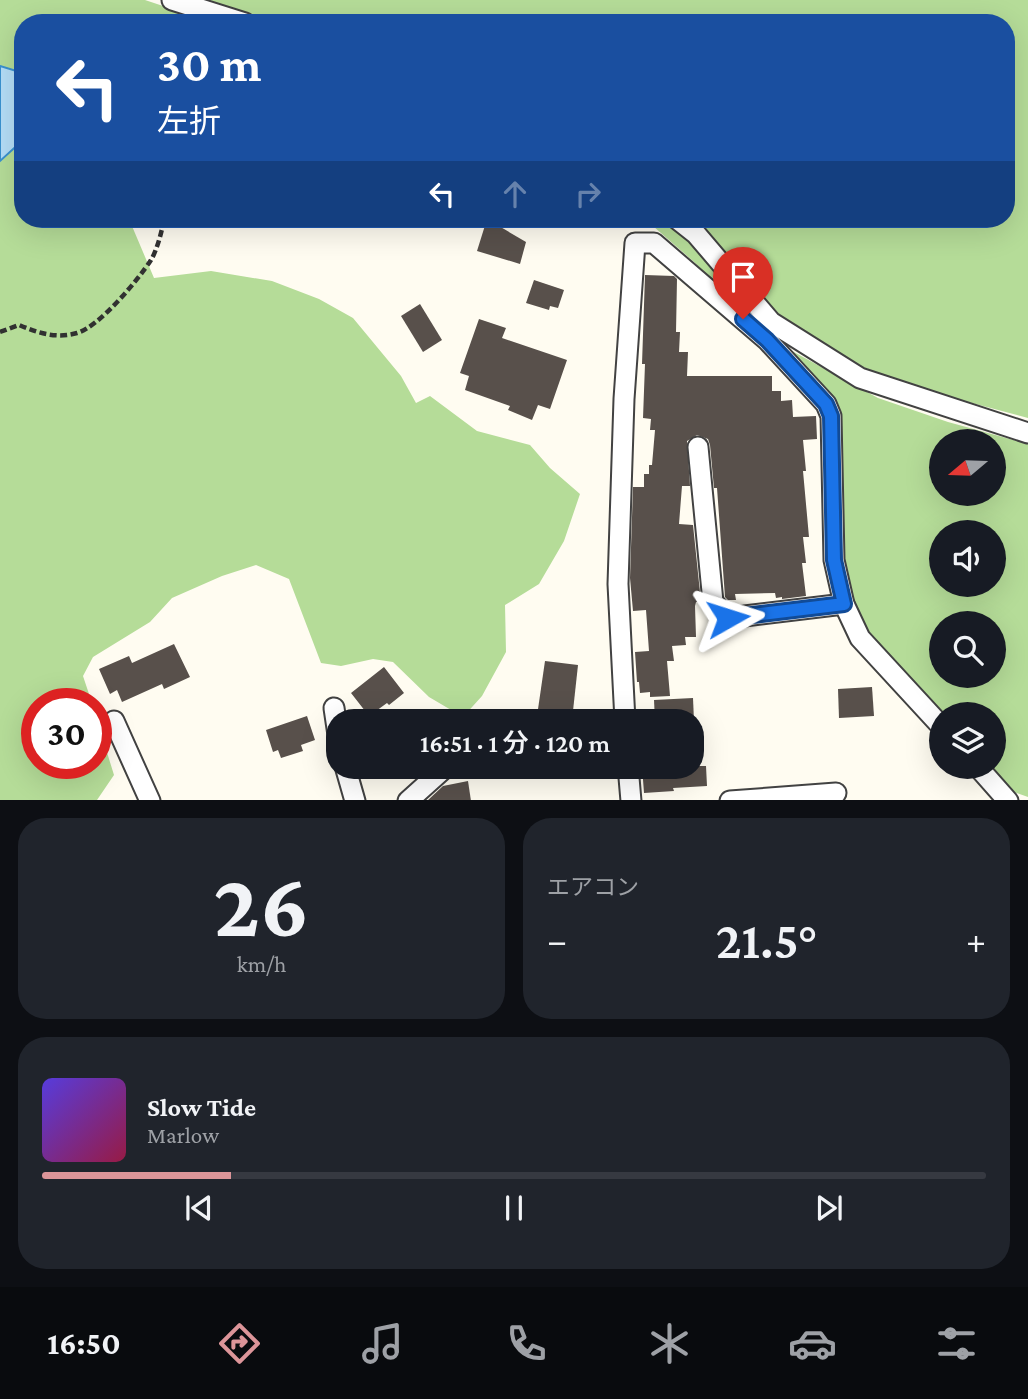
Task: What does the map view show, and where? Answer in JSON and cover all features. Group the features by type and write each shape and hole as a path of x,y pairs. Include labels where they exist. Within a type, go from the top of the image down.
{"street":[{"path":"172,0 216,14"},
{"path":"688,228 696,234 826,404 831,416 834,560 844,604 860,638 929,713"},
{"path":"624,709 618,584 624,399 635,243 654,243 766,328 860,378 1028,433"},
{"path":"698,447 713,602 728,618 844,604"},
{"path":"114,721 150,800"},
{"path":"349,779 355,800"},
{"path":"408,800 432,779"},
{"path":"629,779 631,800"},
{"path":"989,779 1008,800"},
{"path":"730,800 836,793"}],"path":[{"path":"0,332 19,325 44,335 64,336 80,333 124,295 152,258 161,228"}],"green space":[{"path":"0,0 145,0 187,14 14,14 14,70 0,66"},
{"path":"209,0 1028,0 1028,418 915,388 858,365 774,317 753,293 729,257 698,228 1015,228 1015,14 249,14"},
{"path":"14,148 14,228 133,228 154,278 211,271 272,281 319,299 353,318 401,376 416,403 430,396 477,431 530,445 550,468 580,494 564,541 539,584 505,605 506,652 482,696 470,709 449,709 429,697 393,662 373,659 341,666 321,663 289,579 256,565 222,576 172,598 150,622 93,657 83,676 87,688 21,688 21,779 111,779 97,800 0,800 0,161"},
{"path":"655,228 677,228 731,288 737,304"},
{"path":"792,351 878,398 973,429 929,429 929,506 1006,506 1006,438 1028,444 1028,797 1011,791 999,779 1006,779 1006,702 929,702 882,657 856,616 846,590 837,411 786,352"}],"water":[{"path":"0,66 14,70 14,148 0,161"}],"building":[{"path":"484,228 502,228 526,242 520,264 477,251"},
{"path":"645,275 674,276 677,279 676,332 680,332 679,352 688,352 687,376 772,376 772,391 781,391 781,401 792,400 793,417 816,416 817,439 803,440 809,537 803,537 806,563 802,563 806,596 782,599 776,598 775,593 735,594 736,600 728,600 725,597 717,488 714,488 710,445 708,439 697,435 687,441 690,486 682,486 679,524 693,525 701,602 696,602 695,606 696,637 685,637 686,645 672,646 674,661 667,661 670,696 650,697 650,692 640,693 635,652 649,651 646,610 633,611 630,578 633,487 644,487 644,474 649,474 649,465 652,465 655,430 650,430 651,419 643,418"},
{"path":"534,280 564,290 558,308 550,306 549,310 526,303"},
{"path":"420,304 442,340 423,352 401,316"},
{"path":"479,319 506,328 502,338 567,360 550,409 538,405 532,420 508,410 510,406 465,390 469,376 460,373"},
{"path":"174,644 190,677 164,689 162,684 122,702 117,690 112,693 112,688 107,688 99,669 129,656 132,663"},
{"path":"545,661 578,665 573,709 538,709"},
{"path":"384,667 404,693 389,705 387,703 379,709 364,709 351,693"},
{"path":"872,687 874,716 839,718 838,689"},
{"path":"693,698 693,709 654,709 654,700"},
{"path":"307,716 315,740 301,745 303,751 281,758 278,750 273,752 266,730"},
{"path":"704,766 707,786 644,793 643,779 704,779"},
{"path":"468,781 471,800 428,800 443,786"}],"route":[{"path":"728,618 844,604 834,560 831,416 826,404 767,340 743,319"}]}
